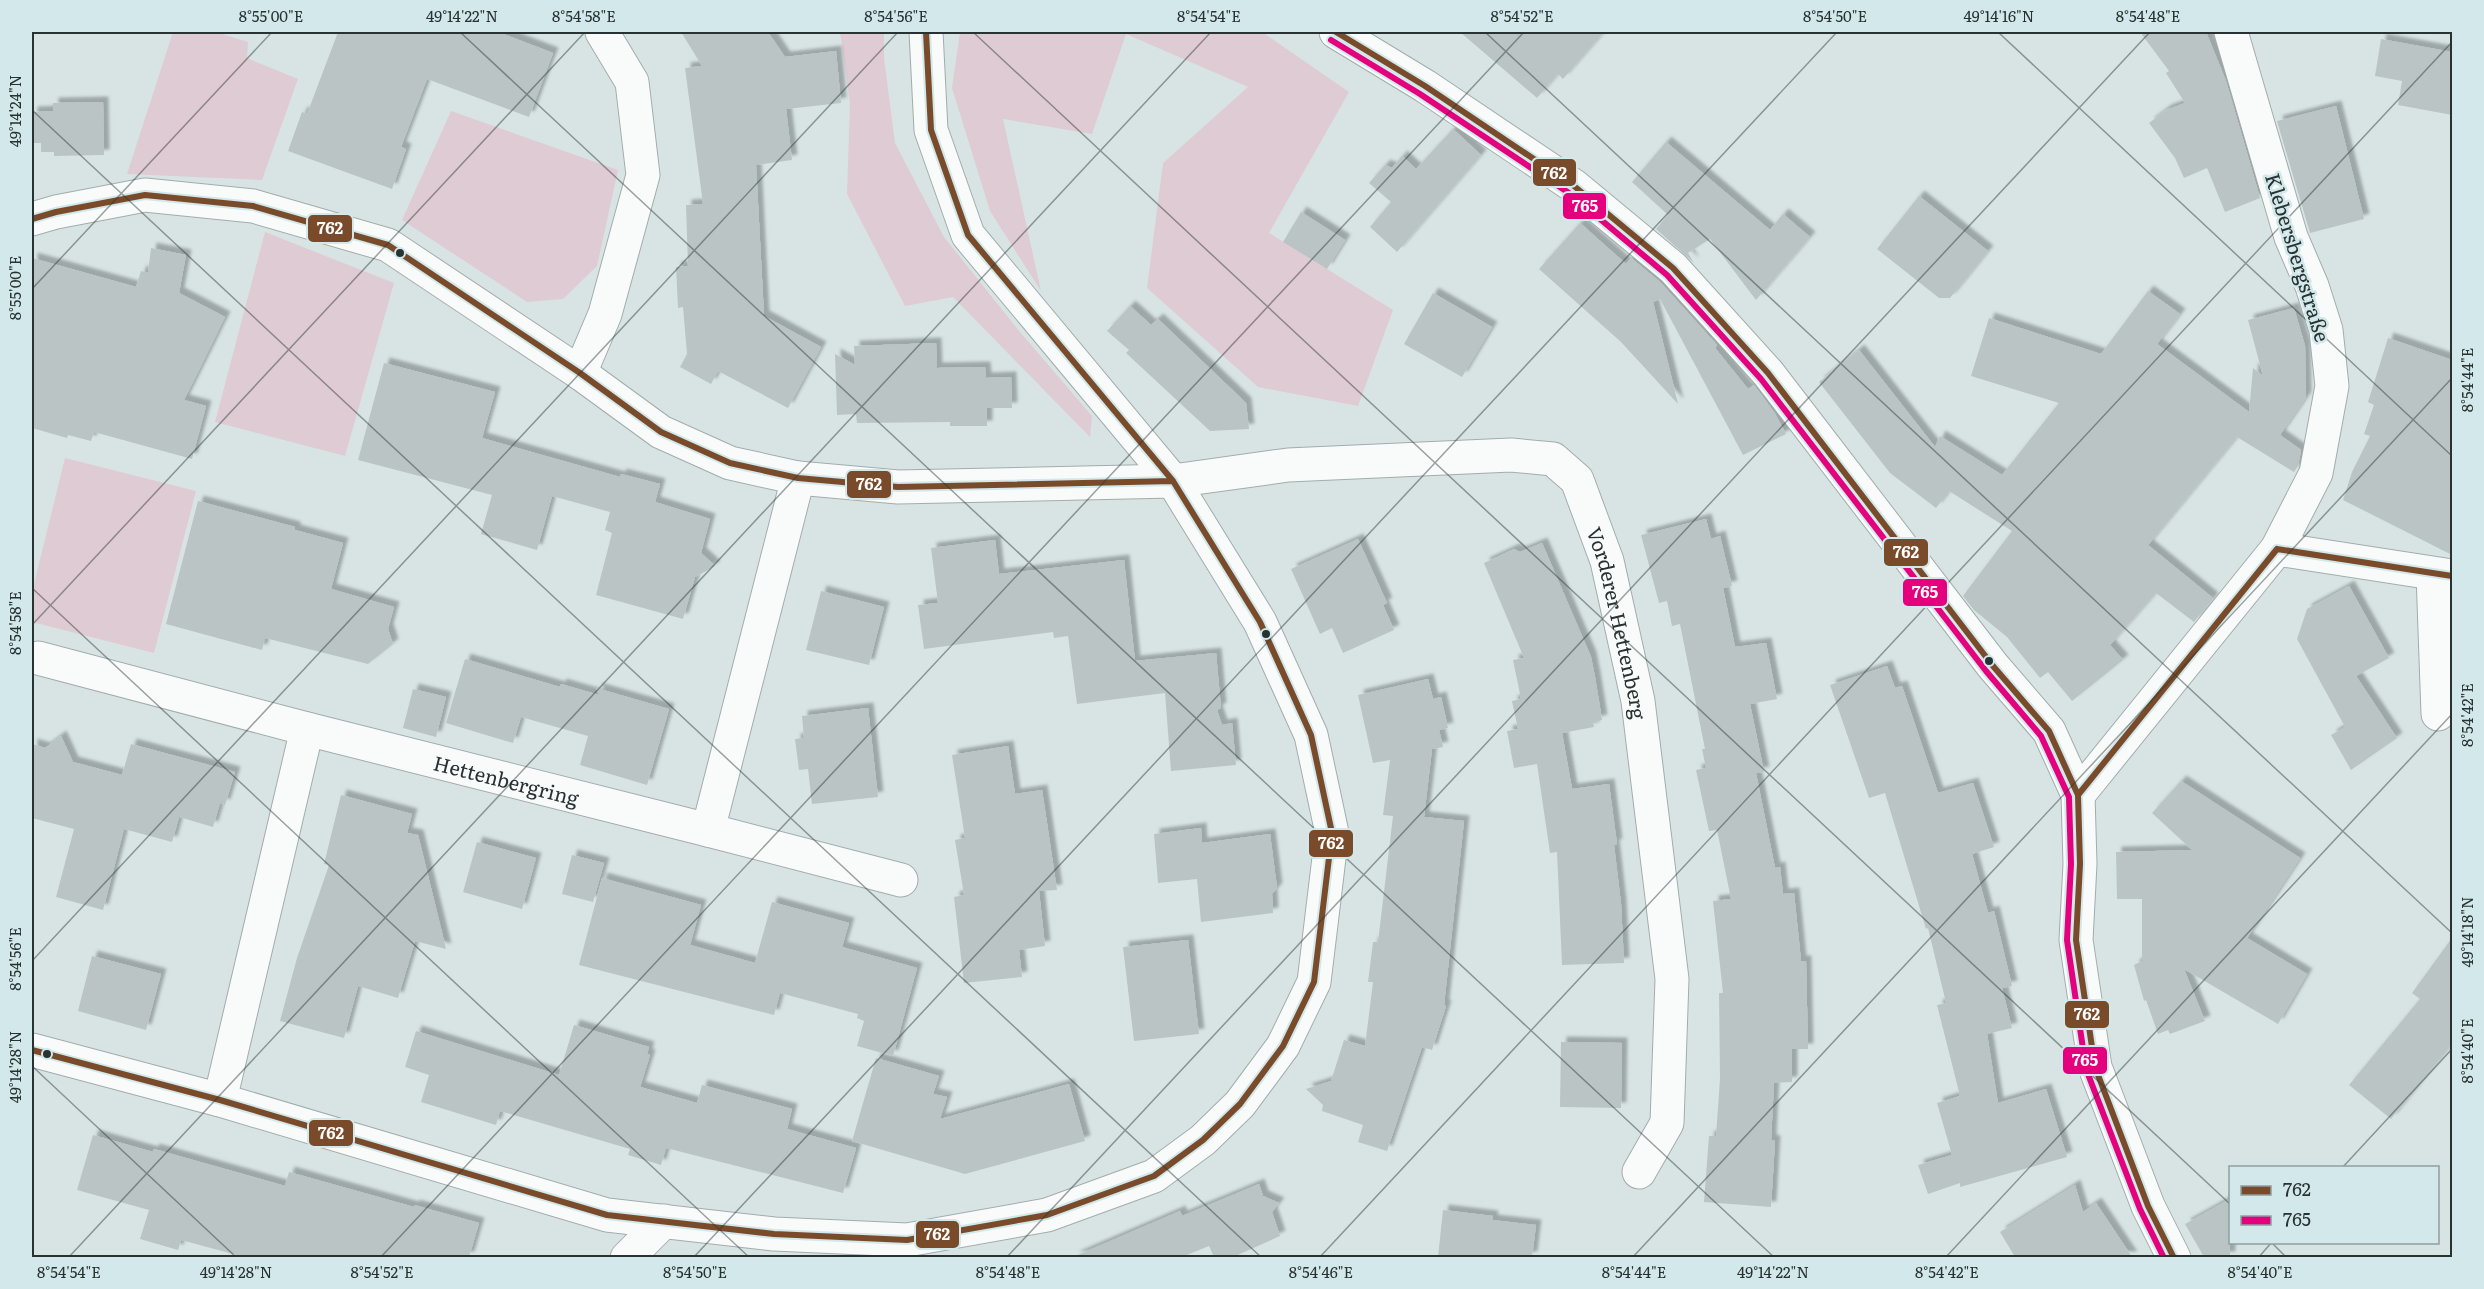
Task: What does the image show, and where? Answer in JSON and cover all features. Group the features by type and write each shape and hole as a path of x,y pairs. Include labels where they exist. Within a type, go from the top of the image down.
{"street":[{"path":"580,373 605,314 644,175 632,82 602,32"},
{"path":"32,1050 220,1100 607,1215 774,1234 907,1240 1047,1215 1154,1176 1203,1140 1240,1104 1283,1046 1314,982 1332,832 1311,735 1260,622 1173,481 968,234 931,130 926,32"},
{"path":"1336,32 1425,86 1574,186 1673,268 1768,372 1993,666 2049,731 2078,795 2080,864 2076,940 2095,1067 2148,1206 2174,1257"},
{"name":"Klebersbergstraße","path":"2078,795 2277,549 2316,473 2332,386 2326,330 2312,286 2291,237 2231,32"},
{"path":"32,219 56,212 145,195 253,206 388,245 580,373 661,432 730,463 798,477 898,487 1173,481"},
{"name":"Vorderer Hettenberg","path":"1173,481 1288,465 1511,455 1552,459 1577,480 1607,561 1638,701 1672,979 1667,1123 1639,1172"},
{"path":"708,830 798,477"},
{"path":"2277,549 2443,575 2438,714"},
{"name":"Hettenbergring","path":"38,658 901,880"},
{"path":"220,1100 307,729"},
{"path":"627,1257 664,1221"}],"shaded area":[{"path":"173,32 216,32 248,42 247,58 298,79 262,180 127,174"},
{"path":"840,32 884,32 884,58 895,143 944,237 1020,332 1092,416 1090,437 953,297 905,306 847,194 850,103"},
{"path":"960,32 1262,32 1349,92 1269,233 1393,310 1358,406 1258,387 1147,288 1163,163 1248,87 1126,34 1092,134 1003,119 1041,291 990,211 952,88"},
{"path":"451,111 618,170 597,266 563,299 527,302 402,220"},
{"path":"265,232 394,283 345,456 215,422"},
{"path":"65,458 196,491 154,653 32,622 32,592"}],"building":[{"path":"338,32 498,32 553,53 529,117 427,79 401,147 406,149 392,189 288,151 302,112 307,114"},
{"path":"681,32 768,32 785,57 836,51 841,103 786,109 792,160 756,165 764,316 821,347 788,408 718,371 711,384 680,367 687,354 683,307 678,308 676,267 688,266 686,205 703,204 685,68 702,66"},
{"path":"1460,32 1604,32 1563,79 1558,74 1537,98"},
{"path":"2140,32 2206,32 2226,81 2260,198 2225,212 2207,168 2184,178 2175,158 2149,123 2166,110 2185,103 2166,73 2169,71"},
{"path":"2381,39 2452,52 2452,115 2398,105 2402,81 2375,76"},
{"path":"103,102 104,155 54,156 54,152 41,152 41,143 32,143 32,112 53,111 53,103"},
{"path":"2336,106 2364,219 2310,233 2277,121"},
{"path":"1453,129 1481,155 1397,252 1370,227 1391,202 1369,183 1385,165 1392,168 1402,156 1416,169"},
{"path":"1666,142 1770,230 1783,214 1810,237 1756,300 1710,239 1688,253 1694,263 1656,229 1668,215 1632,182"},
{"path":"1919,196 1988,251 1950,298 1939,298 1877,249"},
{"path":"1301,212 1345,240 1327,269 1283,242"},
{"path":"1580,223 1626,264 1631,258 1660,282 1717,345 1715,348 1748,389 1754,385 1774,412 1786,434 1743,455 1660,299 1653,302 1678,404 1621,342 1539,269"},
{"path":"151,248 186,255 179,293 225,317 184,400 206,406 192,459 94,432 91,441 68,435 67,438 32,428 32,258 136,287 141,271 148,273"},
{"path":"2148,291 2180,314 2157,344 2249,412 2253,368 2263,376 2248,320 2294,308 2305,346 2306,397 2280,435 2301,450 2298,466 2294,472 2237,437 2148,545 2213,598 2194,622 2156,593 2110,645 2123,660 2072,701 2048,672 2040,678 2007,637 1974,610 1963,596 2012,531 1949,491 1936,508 1890,473 1819,382 1859,350 1935,447 1940,436 2002,475 2059,403 1971,376 1989,318 2101,354"},
{"path":"1433,293 1492,327 1462,377 1404,344"},
{"path":"1130,306 1151,325 1158,319 1246,403 1249,429 1210,431 1126,353 1129,350 1107,331"},
{"path":"2388,338 2452,360 2452,555 2343,500 2352,472 2370,436 2364,434 2374,405 2368,402"},
{"path":"936,343 937,368 985,367 986,378 1011,377 1012,408 987,408 987,426 950,426 950,422 857,423 856,414 837,415 835,354 855,365 854,346"},
{"path":"384,363 495,392 482,438 620,477 621,474 660,484 655,502 710,519 701,553 715,566 695,577 683,619 596,595 612,533 605,530 610,512 552,496 537,550 481,534 492,495 358,460"},
{"path":"198,501 295,527 295,530 343,543 331,589 394,607 388,629 393,644 368,664 265,638 262,650 166,624"},
{"path":"1706,519 1711,539 1720,536 1732,586 1723,588 1735,647 1766,643 1777,699 1750,704 1764,772 1756,773 1775,868 1780,867 1783,894 1794,893 1801,961 1806,961 1808,1049 1792,1049 1792,1082 1774,1083 1771,1140 1775,1141 1771,1207 1704,1202 1709,1136 1716,1136 1720,1079 1719,993 1723,993 1713,901 1731,899 1717,830 1709,831 1696,770 1706,768 1702,749 1705,749 1680,624 1672,626 1667,601 1659,603 1641,535"},
{"path":"1358,539 1387,603 1383,605 1394,630 1343,653 1332,628 1320,634 1291,569"},
{"path":"995,540 999,574 1124,560 1135,661 1216,653 1221,708 1217,710 1222,725 1232,723 1236,765 1171,771 1165,693 1077,704 1068,636 1054,638 1053,632 924,649 918,605 938,603 931,548"},
{"path":"1542,543 1591,657 1595,677 1602,720 1593,722 1594,727 1562,733 1572,789 1609,784 1617,844 1614,845 1621,904 1624,963 1562,965 1557,852 1550,853 1537,764 1514,768 1507,731 1518,729 1512,701 1521,699 1513,660 1524,658 1484,563 1514,549 1520,552"},
{"path":"2349,586 2389,658 2356,676 2397,738 2351,770 2331,735 2345,727 2297,639 2307,609"},
{"path":"821,591 884,607 869,665 806,650"},
{"path":"465,659 560,687 561,684 599,695 596,688 669,709 647,785 580,765 588,736 521,717 513,743 446,723"},
{"path":"1887,666 1895,688 1902,686 1938,793 1973,783 1994,847 1972,854 1988,913 1994,911 2012,986 2002,988 2012,1028 1987,1034 1998,1103 2046,1089 2067,1157 1960,1187 1960,1183 1928,1194 1918,1165 1952,1155 1937,1103 1960,1096 1937,1005 1946,1003 1928,928 1926,929 1885,793 1869,798 1830,685"},
{"path":"1428,679 1433,699 1441,697 1448,728 1439,730 1443,747 1432,749 1424,817 1464,821 1444,1005 1446,1006 1432,1050 1422,1047 1387,1151 1358,1142 1363,1125 1322,1111 1323,1105 1306,1089 1331,1081 1344,1040 1365,1046 1373,982 1368,982 1373,942 1378,942 1393,816 1383,815 1390,760 1373,763 1358,695"},
{"path":"413,689 446,697 436,737 403,728"},
{"path":"868,708 878,797 812,804 808,769 799,770 795,739 804,738 802,716"},
{"path":"61,736 73,762 122,775 131,744 235,772 225,805 220,803 213,827 179,817 172,842 124,829 103,910 56,897 74,829 32,818 32,744 45,748"},
{"path":"1008,746 1015,794 1042,790 1057,890 1039,891 1045,946 1019,950 1022,977 964,983 954,897 964,895 955,840 965,838 952,755"},
{"path":"2181,781 2300,858 2247,938 2307,974 2278,1024 2184,969 2205,1021 2170,1034 2168,1030 2158,1034 2146,1000 2144,1001 2134,965 2142,961 2142,899 2117,899 2116,852 2192,850 2152,813"},
{"path":"341,795 412,814 407,833 418,835 446,949 415,941 398,998 358,986 344,1038 280,1021 297,958 329,865 324,864"},
{"path":"1201,828 1202,843 1270,834 1277,888 1272,894 1273,913 1201,922 1197,879 1158,883 1154,834"},
{"path":"477,842 536,858 522,909 463,892"},
{"path":"572,855 604,863 593,902 562,894"},
{"path":"602,878 701,905 690,945 755,963 772,902 849,923 842,947 917,968 893,1056 857,1046 864,1021 857,1018 858,1014 780,993 774,1015 579,965"},
{"path":"2452,938 2452,1043 2391,1119 2349,1085 2420,999 2412,993"},
{"path":"1188,940 1199,1034 1134,1041 1123,947"},
{"path":"92,956 161,974 146,1030 78,1011"},
{"path":"574,1025 649,1047 647,1054 650,1055 640,1087 697,1103 702,1085 792,1109 787,1129 856,1148 843,1193 666,1148 661,1165 628,1155 630,1149 500,1111 496,1125 421,1102 429,1075 405,1067 416,1031 559,1075"},
{"path":"1561,1042 1622,1043 1621,1108 1560,1107"},
{"path":"876,1058 939,1076 933,1094 947,1097 940,1119 1069,1084 1085,1141 965,1174 852,1141"},
{"path":"93,1135 153,1152 154,1149 285,1186 289,1172 479,1223 469,1257 244,1257 181,1240 178,1250 140,1239 149,1210 77,1190"},
{"path":"1259,1184 1263,1196 1279,1203 1272,1212 1280,1236 1233,1257 1214,1257 1209,1246 1182,1257 1073,1257 1180,1211 1182,1216"},
{"path":"2075,1185 2083,1212 2096,1203 2132,1257 2015,1257 2000,1232"},
{"path":"2229,1200 2230,1257 2204,1257 2185,1224"},
{"path":"1443,1210 1493,1216 1492,1220 1536,1225 1532,1257 1438,1257"}],"transit line":[{"name":"762","path":"32,1050 220,1100 607,1215 774,1234 907,1240 1047,1215 1154,1176 1203,1140 1240,1104 1283,1046 1314,982 1332,833 1311,735 1260,622 1173,481 968,235 931,130 926,32"},
{"name":"762","path":"1336,32 1425,86 1574,186 1673,268 1768,373 1993,666 2049,731 2078,795 2080,864 2076,940 2095,1067 2148,1206 2174,1258"},
{"name":"765","path":"1331,40 1420,94 1569,193 1667,275 1761,379 1986,671 2041,736 2069,797 2071,864 2067,940 2086,1069 2140,1209 2164,1258"},
{"name":"762","path":"32,219 56,212 145,195 253,206 388,245 580,373 661,432 730,463 798,478 898,487 1173,481"},
{"name":"762","path":"2277,549 2452,576"},
{"name":"762","path":"2078,795 2277,549"}]}
